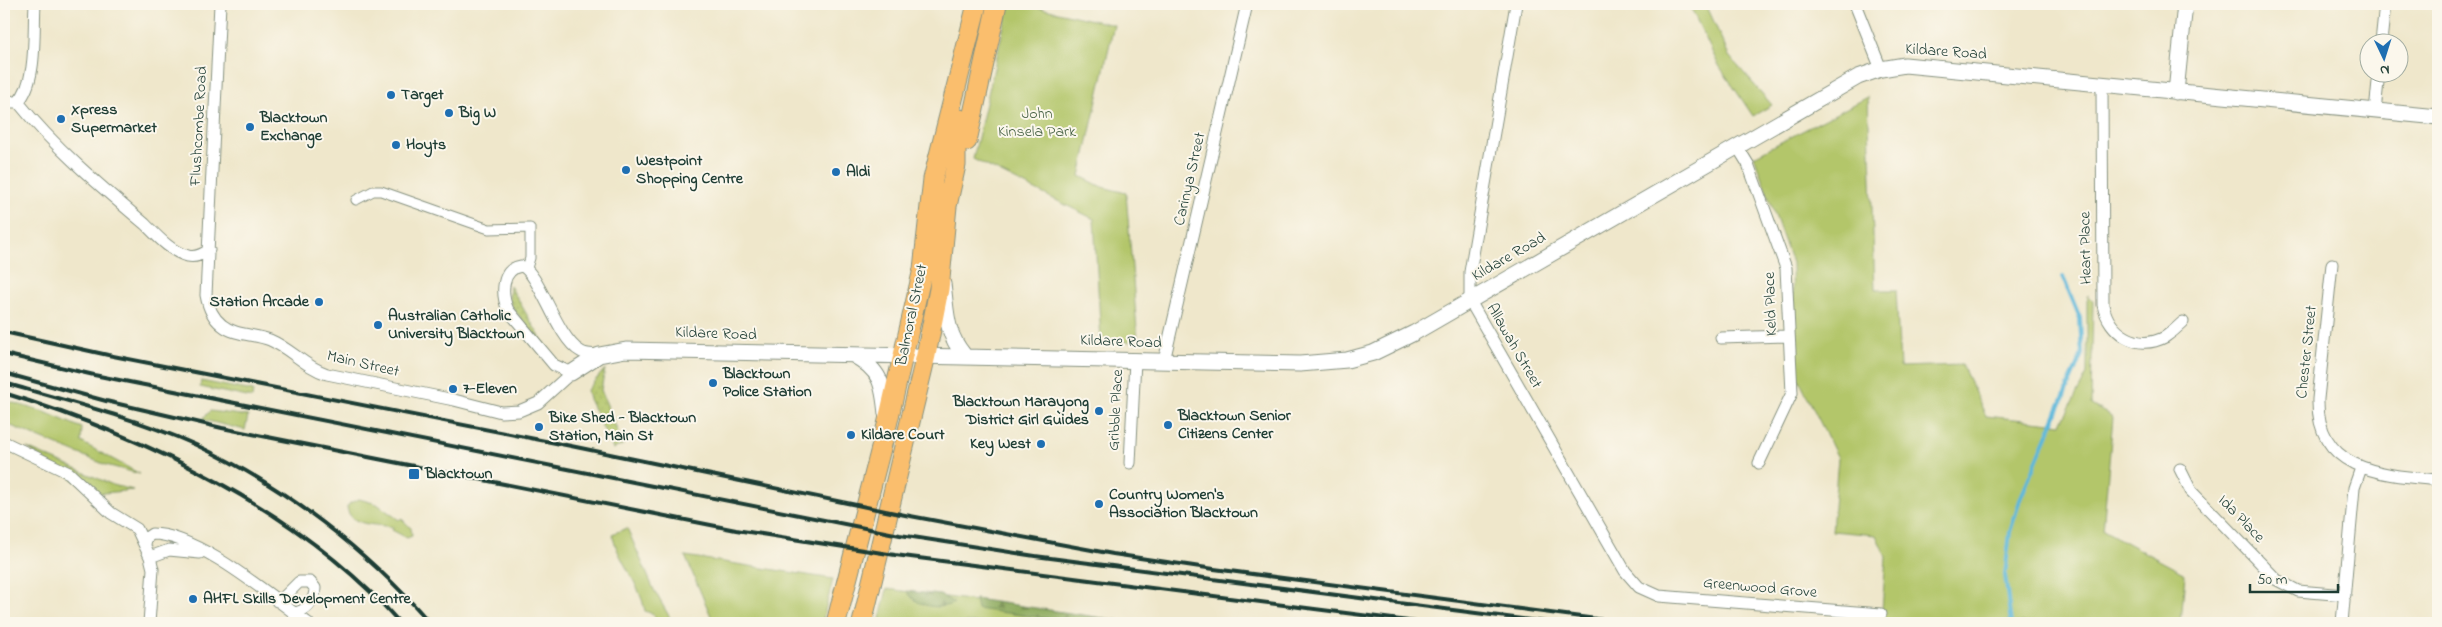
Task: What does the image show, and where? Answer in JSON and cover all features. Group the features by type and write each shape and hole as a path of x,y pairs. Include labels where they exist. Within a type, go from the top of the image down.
{"main road":[{"path":"967,4 970,29"},
{"name":"Balmoral Street","path":"836,623 903,356 923,268 933,179 977,4"},
{"name":"Balmoral Street","path":"956,165 956,136 986,4"},
{"name":"Balmoral Street","path":"862,622 926,355 941,272 947,206 956,165 968,138 997,4"}],"street":[{"path":"4,98 12,102 18,102 24,96 30,80 35,4"},
{"name":"Flushcombe Road","path":"209,250 220,4"},
{"name":"Carinya Street","path":"1164,361 1247,4"},
{"name":"Allawah Street","path":"1516,4 1470,272 1470,301 1626,571 1639,587"},
{"path":"1855,4 1880,69"},
{"path":"2176,92 2185,4"},
{"path":"2382,32 2384,4"},
{"name":"Kildare Road","path":"571,373 599,355 626,350 903,356 964,355 1300,364 1348,360 1391,345 1858,77 1880,69 1905,65 2438,117"},
{"path":"2375,110 2377,82"},
{"name":"Heart Place","path":"2102,85 2103,304 2105,316 2112,327 2124,337 2137,342 2151,342 2165,337 2183,322"},
{"path":"18,102 37,126 106,191 169,245 186,256 194,256 209,250"},
{"name":"Keld Place","path":"1738,146 1748,164 1785,260 1792,393 1760,463"},
{"path":"356,200 381,190 489,229 530,228 530,258 527,268 569,340 580,351 599,355"},
{"name":"Main Street","path":"209,250 206,295 212,313 220,323 230,330 271,340 314,370 501,412 519,411 538,404 571,373"},
{"name":"Chester Street","path":"2332,264 2318,399 2318,415 2323,432 2332,446 2361,468 2383,474 2438,480"},
{"path":"527,268 516,267 508,273 504,293 506,305 515,320 539,344 554,365 571,373"},
{"path":"941,272 947,325 951,337 964,355"},
{"path":"1721,338 1788,336"},
{"path":"851,354 865,361 879,378 884,390 887,425"},
{"name":"Gribble Place","path":"1130,463 1135,360"},
{"path":"4,442 69,473 112,513 134,525 150,557 153,569 149,623"},
{"path":"2342,623 2354,488 2361,468"},
{"name":"Ida Place","path":"2180,469 2191,491 2277,580 2298,591 2344,595"},
{"path":"145,546 146,538 155,534 188,543 211,554 308,623"},
{"path":"150,557 169,550 211,554"},
{"path":"276,601 284,597 299,582 310,582 314,588 312,600 302,611 293,613"},
{"name":"Greenwood Grove","path":"1639,587 1659,596 1881,614"},
{"path":"146,623 149,611"}],"green space":[{"name":"John Kinsela Park","path":"1009,4 1023,4 1114,25 1080,176 1102,187 1126,193 1138,342 1101,341 1094,219 973,159"},
{"path":"1689,4 1706,4 1729,56 1772,105 1753,116 1718,64"},
{"path":"1868,97 1875,290 1896,290 1900,367 1962,365 1986,416 2061,424 2087,374 2087,295 2093,301 2091,405 2113,417 2103,530 2185,574 2181,623 1881,623 1886,557 1876,535 1832,531 1838,458 1794,370 1792,263 1754,156"},
{"path":"510,286 550,354 512,307 509,300"},
{"path":"605,369 601,390 623,445 613,449 589,399 587,390"},
{"path":"201,381 253,391 252,398 200,387"},
{"path":"4,400 47,413 82,428 81,442 140,474 106,465 4,423"},
{"path":"210,411 248,416 245,430 204,420 204,417"},
{"path":"27,448 113,485 133,490 95,494"},
{"path":"359,499 377,504 399,520 401,518 411,528 412,536 407,538 392,530 393,527 365,523 353,518 347,507 350,503"},
{"path":"627,528 654,590 673,623 658,623 653,614 645,611 639,591 619,553 612,534"},
{"path":"685,556 833,579 822,623 714,623"},
{"path":"887,589 1138,623 879,623"},
{"path":"907,591 940,595 954,603 941,607 928,606 915,600"},
{"path":"975,599 1137,623 1063,623 1044,618 977,609"}],"waterway":[{"path":"2011,623 2005,575 2010,532 2021,497 2082,354 2080,318 2063,277"}],"railway":[{"path":"4,332 108,355 571,446 905,515 1113,554 1627,623"},
{"path":"4,354 94,375 900,535 1035,556 1553,623"},
{"path":"4,373 106,401 222,428 736,530 895,555 1424,623"},
{"path":"4,383 149,426 229,461 292,500 351,545 379,570 430,623"},
{"path":"4,393 111,431 165,455 218,482 269,512 316,546 361,583 400,623"}],"place":[{"name":"Target","path":"391,95"},
{"name":"Big W","path":"449,113"},
{"name":"Xpress Supermarket","path":"61,119"},
{"name":"Blacktown Exchange","path":"250,127"},
{"name":"Hoyts","path":"396,145"},
{"name":"Westpoint Shopping Centre","path":"626,170"},
{"name":"Aldi","path":"836,172"},
{"name":"Station Arcade","path":"319,302"},
{"name":"Australian Catholic University Blacktown","path":"378,325"},
{"name":"Blacktown Police Station","path":"713,383"},
{"name":"7-Eleven","path":"453,389"},
{"name":"Blacktown Marayong District Girl Guides","path":"1099,411"},
{"name":"Blacktown Senior Citizens Center","path":"1168,425"},
{"name":"Bike Shed - Blacktown Station, Main St","path":"539,427"},
{"name":"Kildare Court","path":"851,435"},
{"name":"Key West","path":"1041,444"},
{"name":"Blacktown","path":"414,474"},
{"name":"Country Women's Association Blacktown","path":"1099,504"},
{"name":"AHFL Skills Development Centre","path":"193,599"}]}
